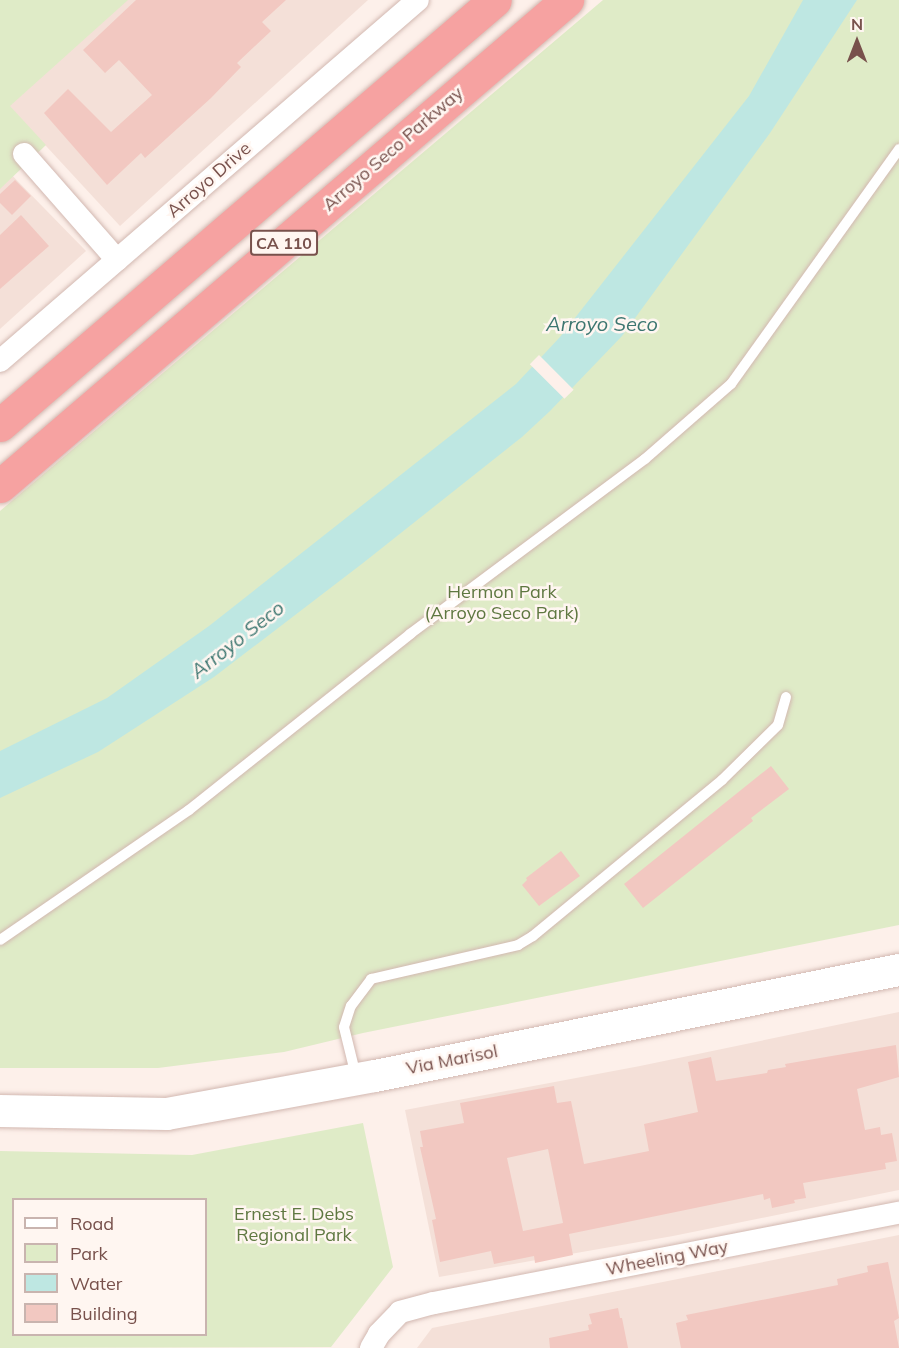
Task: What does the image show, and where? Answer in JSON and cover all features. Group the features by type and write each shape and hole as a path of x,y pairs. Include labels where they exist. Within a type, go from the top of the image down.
{"highway":[{"name":"CA 110","path":"0,425 495,0"},
{"name":"Arroyo Seco Parkway","path":"0,486 567,0"}],"street":[{"name":"Arroyo Drive","path":"0,361 418,0"},
{"path":"24,154 117,260"},
{"name":"Via Marisol","path":"0,1111 167,1114 357,1079 899,970"},
{"name":"Wheeling Way","path":"371,1348 379,1334 400,1312 435,1303 899,1213"}],"lane":[{"path":"0,940 189,810 410,634 645,459 731,384 899,149"},
{"path":"357,1079 344,1027 351,1006 371,979 518,945 533,936 722,780 778,725 786,697"}],"shaded area":[{"path":"0,0 368,0 120,226 10,107"},
{"path":"0,163 86,251 0,329"},
{"path":"899,1012 899,1190 673,1236 439,1277 405,1110 640,1066"},
{"path":"899,1235 899,1348 417,1348 432,1328"}],"green space":[{"path":"0,0 128,0 10,106 46,145 0,189"},
{"name":"Hermon Park (Arroyo Seco Park)","path":"603,0 899,0 899,925 363,1033 284,1052 158,1068 0,1068 0,511"},
{"name":"Ernest E. Debs Regional Park","path":"363,1123 393,1267 331,1347 0,1348 0,1151 192,1155"}],"water":[{"name":"Arroyo Seco","path":"803,0 857,0 770,133 622,336 550,411 522,437 363,563 214,677 98,752 0,798 0,751 107,698 209,626 516,384 560,337 749,96"}],"pier":[{"path":"539,355 574,390 564,399 530,364"}],"building":[{"path":"136,0 286,0 262,22 271,31 237,63 241,67 211,98 145,158 141,153 107,185 44,113 68,89 111,132 152,95 119,60 105,73 83,50"},
{"path":"15,180 31,196 12,215 0,203 0,194"},
{"path":"21,215 49,246 0,289 0,235"},
{"path":"771,766 789,789 751,818 753,821 643,908 624,884"},
{"path":"561,851 580,876 539,906 522,885 527,880 526,878"},
{"path":"896,1045 899,1077 857,1089 865,1130 880,1127 881,1135 892,1133 897,1161 885,1163 886,1169 803,1183 806,1198 794,1200 795,1203 772,1208 770,1198 764,1200 763,1194 569,1234 573,1255 535,1263 534,1256 494,1264 491,1251 440,1262 432,1220 436,1219 420,1147 423,1147 420,1131 464,1123 460,1103 554,1086 557,1103 571,1101 584,1164 649,1151 644,1124 698,1112 688,1062 711,1057 716,1081 767,1073 768,1070 786,1067 785,1064","holes":["548,1149 563,1223 523,1231 507,1158"]},
{"path":"888,1262 899,1318 894,1321 899,1348 681,1348 676,1323 688,1320 686,1315 838,1285 837,1279 868,1272 867,1266"},
{"path":"618,1308 628,1348 550,1348 549,1338 589,1330 588,1325 592,1324 589,1314"}]}
